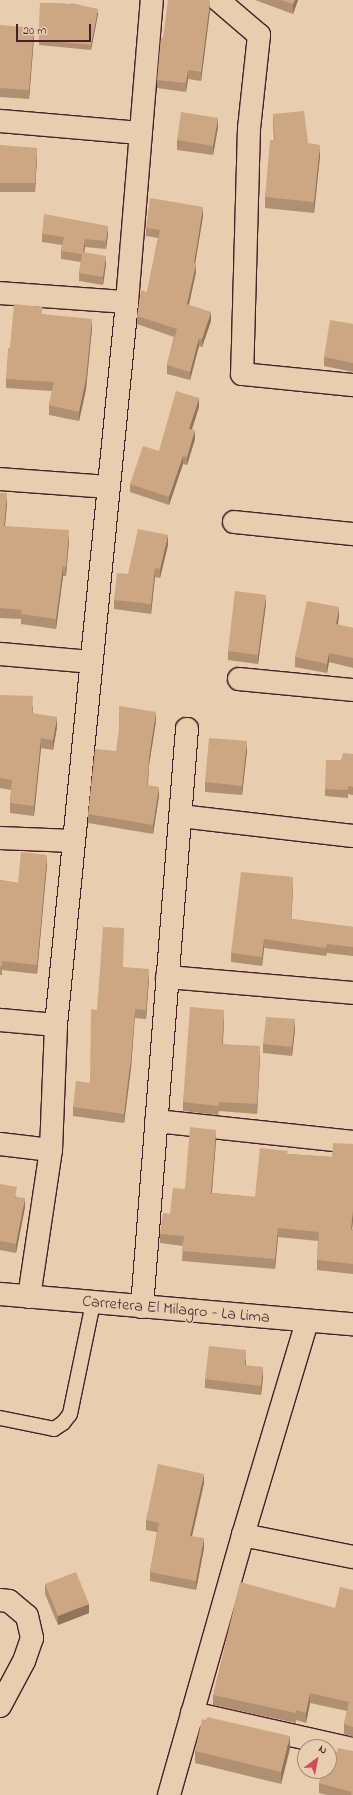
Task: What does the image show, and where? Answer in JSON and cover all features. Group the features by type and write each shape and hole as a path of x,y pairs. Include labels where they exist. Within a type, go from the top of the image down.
{"street":[{"path":"29,1297 51,1150 56,1025 126,302 152,0"},
{"path":"218,0 259,35 249,128 242,374 353,385"},
{"path":"0,121 140,133"},
{"path":"0,293 126,302"},
{"path":"0,479 108,487"},
{"path":"234,522 353,534"},
{"path":"0,654 91,662"},
{"path":"239,679 353,690"},
{"path":"142,1307 187,729"},
{"path":"180,816 353,836"},
{"path":"0,838 73,841"},
{"path":"167,977 353,993"},
{"path":"0,1020 56,1025"},
{"path":"156,1121 353,1142"},
{"path":"0,1144 51,1150"},
{"name":"Carretera El Milagro - La Lima","path":"0,1294 353,1324"},
{"path":"169,1795 243,1535 307,1321"},
{"path":"243,1535 353,1557"},
{"path":"0,1600 9,1601 27,1616 32,1638 24,1661 0,1706"},
{"path":"192,1713 353,1749"}],"lane":[{"path":"0,1418 54,1429 63,1423 70,1414 93,1303"}],"building":[{"path":"168,0 210,1 201,72 188,70 186,83 157,80 161,37 163,38"},
{"path":"281,0 295,0 293,4"},
{"path":"40,3 71,3 98,9 91,45 39,40"},
{"path":"0,25 34,28 29,90 0,88"},
{"path":"304,111 308,143 320,145 314,202 265,197 270,140 275,140 273,114"},
{"path":"181,112 218,118 213,146 177,140"},
{"path":"0,145 37,148 35,183 0,183"},
{"path":"150,198 203,207 194,263 196,264 187,304 211,312 202,339 199,338 190,372 167,365 177,329 137,316 141,290 147,292 160,230 146,228"},
{"path":"44,214 108,226 106,241 85,239 83,252 106,256 103,277 79,273 82,254 61,251 64,237 42,234"},
{"path":"14,304 42,307 42,314 92,319 86,379 79,412 49,405 54,382 6,379 8,348 10,348"},
{"path":"330,320 353,324 353,363 324,357"},
{"path":"176,391 199,398 189,429 195,430 187,457 183,456 169,497 130,484 143,446 159,451"},
{"path":"0,493 7,493 4,526 69,530 66,567 63,566 56,619 21,614 22,610 0,608"},
{"path":"138,529 168,535 160,569 155,568 151,604 114,600 117,573 128,574"},
{"path":"235,591 266,595 258,655 228,651"},
{"path":"307,601 339,607 336,624 353,628 353,658 329,653 327,664 295,657"},
{"path":"0,695 33,696 32,713 57,717 53,740 41,738 34,806 10,803 12,780 0,778"},
{"path":"119,706 156,712 149,757 147,785 159,787 153,825 88,814 95,749 116,751 119,729"},
{"path":"209,738 247,741 242,786 205,782"},
{"path":"343,753 353,754 353,787 348,786 348,790 325,789 326,760 341,760"},
{"path":"21,852 47,855 37,965 2,961 2,967 0,966 0,880 18,883"},
{"path":"241,872 293,877 291,919 353,927 353,947 327,944 326,948 264,939 262,957 231,953"},
{"path":"103,927 124,928 123,967 149,969 146,1010 135,1009 131,1059 124,1114 73,1107 76,1081 90,1083 91,1009 97,1010"},
{"path":"190,1007 224,1010 222,1044 260,1046 257,1104 219,1102 218,1106 183,1102"},
{"path":"266,1017 295,1019 292,1047 263,1044"},
{"path":"190,1127 216,1130 211,1193 255,1197 260,1148 288,1151 287,1154 332,1157 333,1143 353,1144 353,1210 351,1229 353,1229 353,1264 317,1260 319,1232 278,1228 275,1259 182,1251 184,1236 160,1234 163,1213 170,1214 173,1188 185,1189"},
{"path":"0,1184 17,1187 15,1197 25,1198 16,1244 0,1241"},
{"path":"209,1346 246,1350 245,1365 263,1367 261,1386 205,1379"},
{"path":"158,1464 204,1474 190,1536 204,1538 196,1581 150,1572 159,1523 146,1520"},
{"path":"76,1572 89,1604 58,1616 45,1584"},
{"path":"240,1582 335,1608 340,1587 353,1590 353,1727 344,1724 349,1702 310,1693 306,1713 296,1710 296,1713 213,1695"},
{"path":"207,1717 290,1736 281,1772 195,1751 202,1719 206,1720"},
{"path":"338,1748 353,1751 353,1795 351,1795 352,1792 319,1783 320,1779 337,1779"}]}
